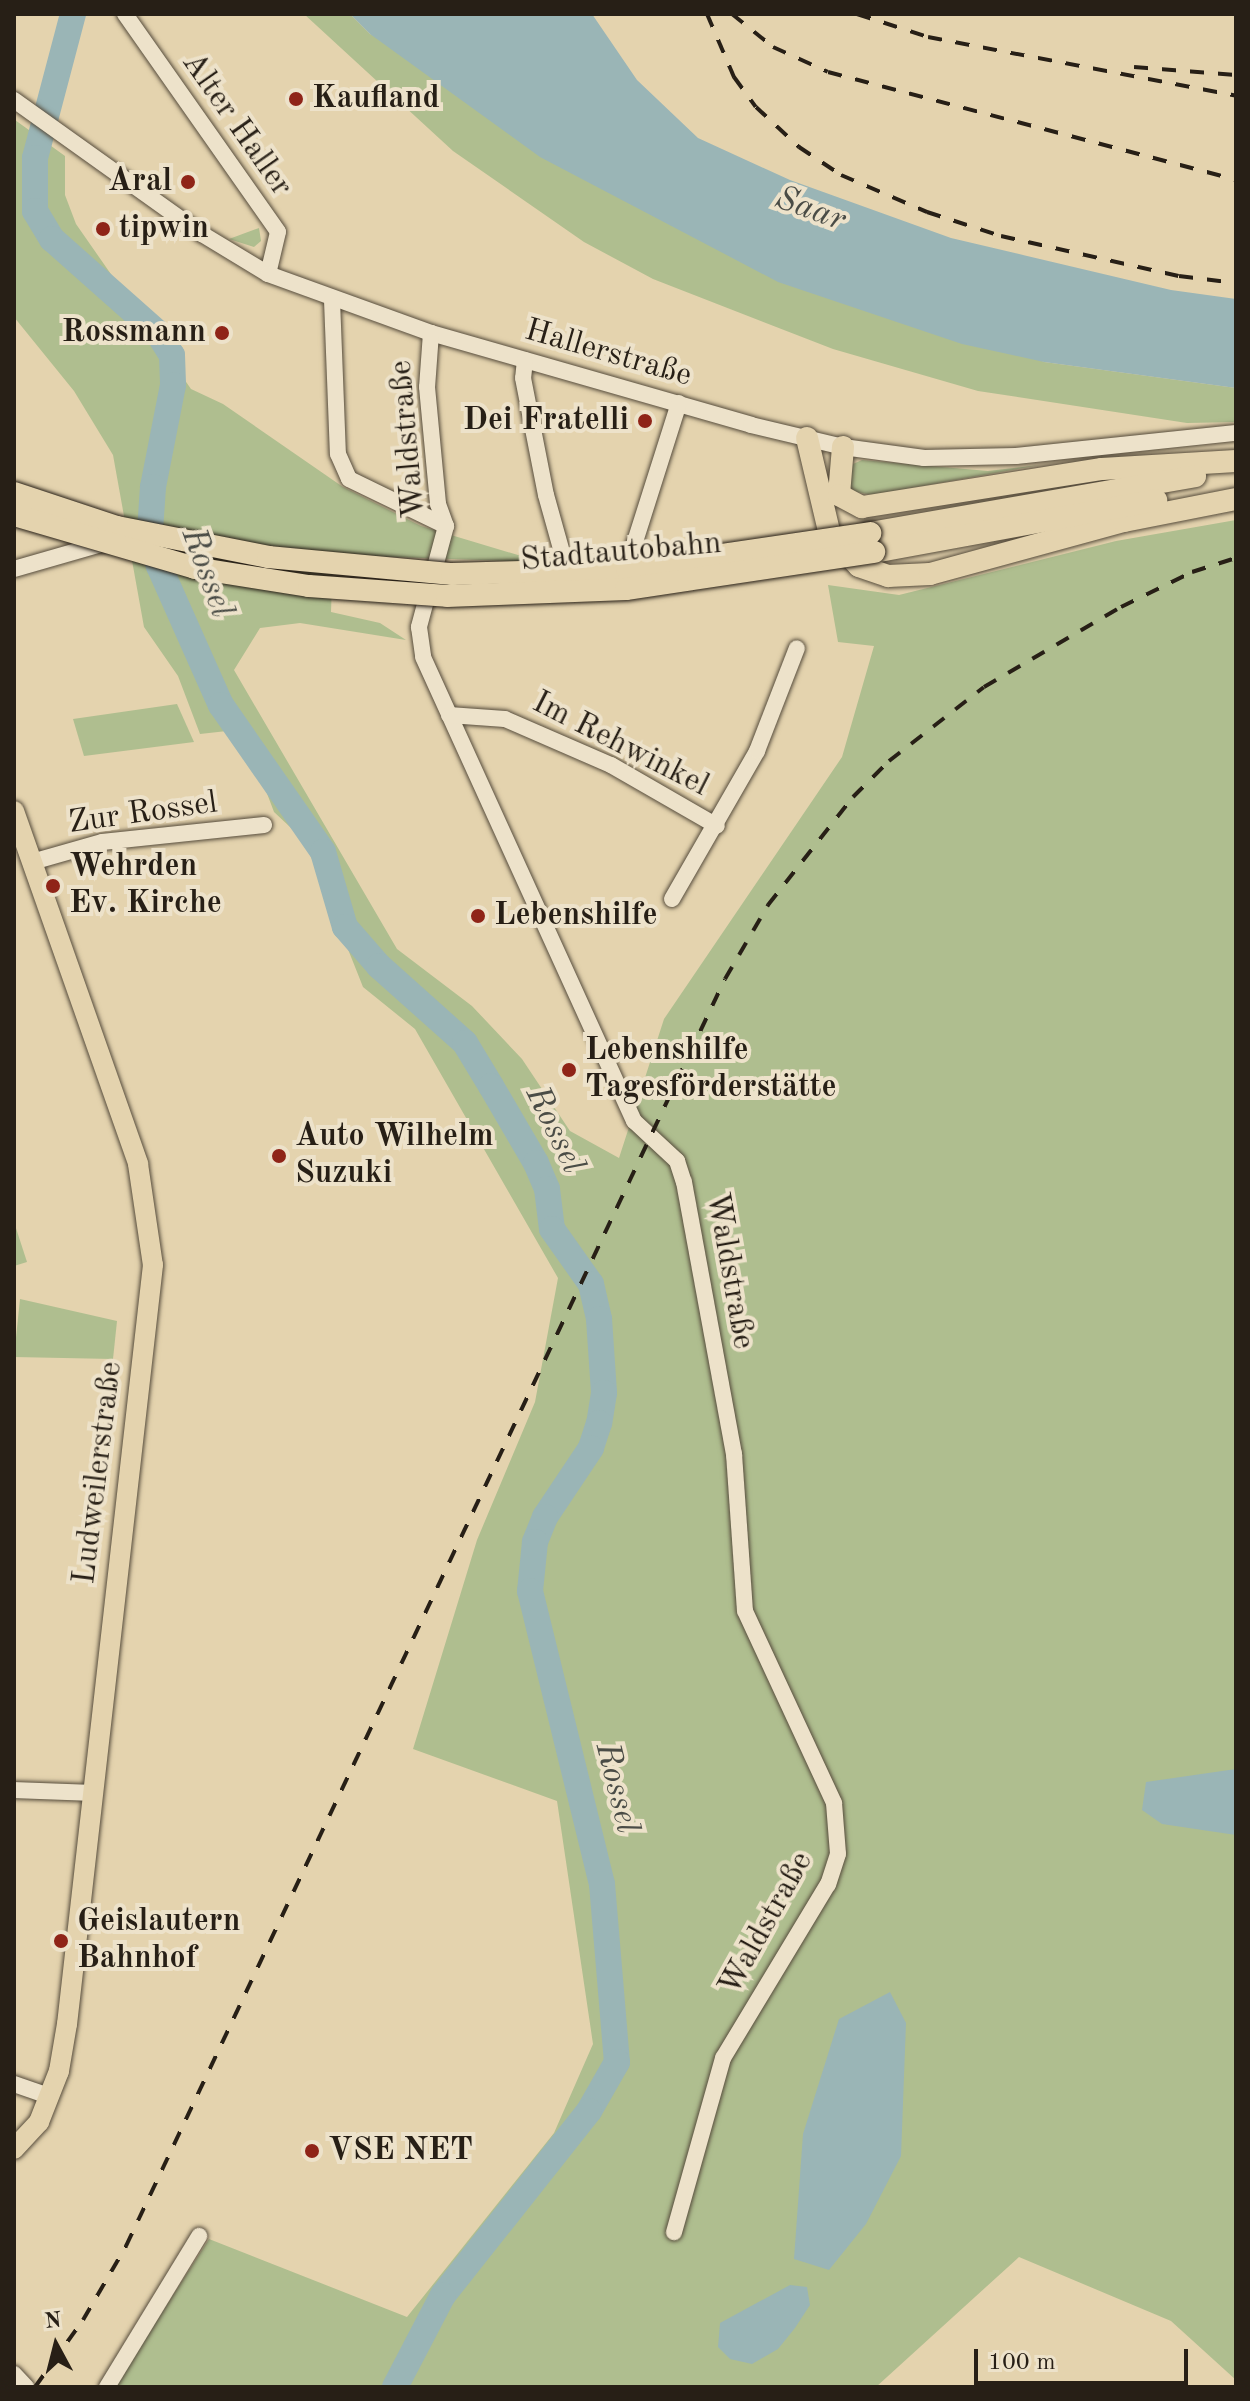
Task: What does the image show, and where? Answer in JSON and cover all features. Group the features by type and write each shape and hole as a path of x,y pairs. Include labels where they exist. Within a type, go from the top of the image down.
{"highway":[{"path":"807,438 830,535 859,566 888,576 942,572 1124,521 1236,499"},
{"path":"843,447 836,482 839,495 862,507 1102,469 1236,461"},
{"path":"14,493 117,527 268,557 452,574 627,569 872,542 1236,471"},
{"name":"Stadtautobahn","path":"14,515 207,570 309,586 447,596 626,589 872,542 1236,489"}],"main road":[{"name":"Ludweilerstraße","path":"14,811 121,1112 148,1204 152,1242 67,2024 59,2071 39,2122 14,2149"}],"street":[{"name":"Alter Haller","path":"125,14 278,232 268,274"},
{"name":"Hallerstraße","path":"17,103 268,274 332,300 431,333 807,438 843,447 971,459 1236,433"},
{"path":"332,300 338,454 349,479 446,526"},
{"name":"Waldstraße","path":"431,333 427,387 438,504 446,526 419,627 423,657 634,1121 677,1161 684,1182 734,1454 745,1611 834,1803 838,1854 828,1884 723,2058 674,2232"},
{"path":"525,360 536,455 565,563 628,558 679,403"},
{"path":"14,569 122,537"},
{"name":"Im Rehwinkel","path":"672,899 717,826 757,751 797,648"},
{"name":"Im Rehwinkel","path":"449,715 505,719 611,765 717,826"},
{"name":"Zur Rossel","path":"32,862 102,842 264,825"},
{"path":"14,1790 93,1793"},
{"path":"14,2084 48,2096"},
{"path":"107,2387 199,2236"},
{"path":"14,2374 26,2387"}],"green space":[{"path":"304,14 350,14 370,34 1044,362 1236,388 1236,422 1187,423 978,391 833,349 653,279 584,242 453,151"},
{"path":"15,120 65,156 65,195 76,224 191,389 223,404 343,487 421,526 541,562 333,555 331,612 380,623 406,640 300,623 260,628 234,670 397,949 472,1006 522,1059 570,1131 619,1158 664,1019 842,757 874,646 838,642 828,585 899,595 1116,541 1236,520 1236,2380 1171,2321 1019,2257 876,2387 114,2387 209,2239 407,2317 554,2133 593,2044 557,1801 413,1749 477,1540 535,1402 558,1278 415,1029 363,987 305,841 274,812 248,743 236,730 200,734 178,676 144,627 113,455 74,391 14,317"},
{"path":"259,228 261,241 254,247 229,239"},
{"path":"862,460 988,471 1040,465 872,495 852,491 847,484 853,464"},
{"path":"177,704 194,742 84,756 73,719"},
{"path":"14,1222 27,1262 14,1266"},
{"path":"20,1299 117,1321 113,1359 14,1357"}],"water":[{"name":"Saar","path":"350,14 592,14 637,80 698,138 790,180 951,238 1171,290 1236,299 1236,388 1044,362 962,344 778,282 540,157 370,34"},
{"path":"1236,1769 1236,1835 1162,1824 1142,1810 1146,1782"},
{"path":"890,1992 906,2023 901,2156 866,2224 829,2270 794,2259 803,2134 839,2019"},
{"path":"790,2285 807,2287 810,2305 778,2349 752,2364 730,2359 718,2347 720,2323"}],"waterway":[{"name":"Rossel","path":"73,14 35,158 35,211 52,239 158,333 172,355 173,385 153,487 150,531 159,566 221,705 323,852 345,927 379,966 465,1043 536,1163 547,1189 552,1229 591,1284 599,1319 604,1393 599,1423 591,1448 545,1517 535,1542 530,1591 602,1884 617,2062 589,2111 443,2295 395,2387"}],"railway":[{"path":"707,14 734,77 756,107 799,147 841,175 927,212 1001,236 1179,276 1236,283"},
{"path":"732,14 773,47 828,72 1236,180"},
{"path":"857,14 928,37 1236,96"},
{"path":"1134,67 1236,75"},
{"path":"35,2387 83,2320 126,2246 725,979 768,905 853,797 889,761 984,687 1121,607 1192,572 1236,558"}],"place":[{"name":"Kaufland","path":"296,99"},
{"name":"Aral","path":"188,182"},
{"name":"tipwin","path":"103,229"},
{"name":"Rossmann","path":"222,333"},
{"name":"Dei Fratelli","path":"645,421"},
{"name":"Wehrden Ev. Kirche","path":"53,886"},
{"name":"Lebenshilfe","path":"478,916"},
{"name":"Lebenshilfe Tagesförderstätte","path":"569,1070"},
{"name":"Auto Wilhelm Suzuki","path":"279,1156"},
{"name":"Geislautern Bahnhof","path":"61,1941"},
{"name":"VSE NET","path":"312,2151"}]}
